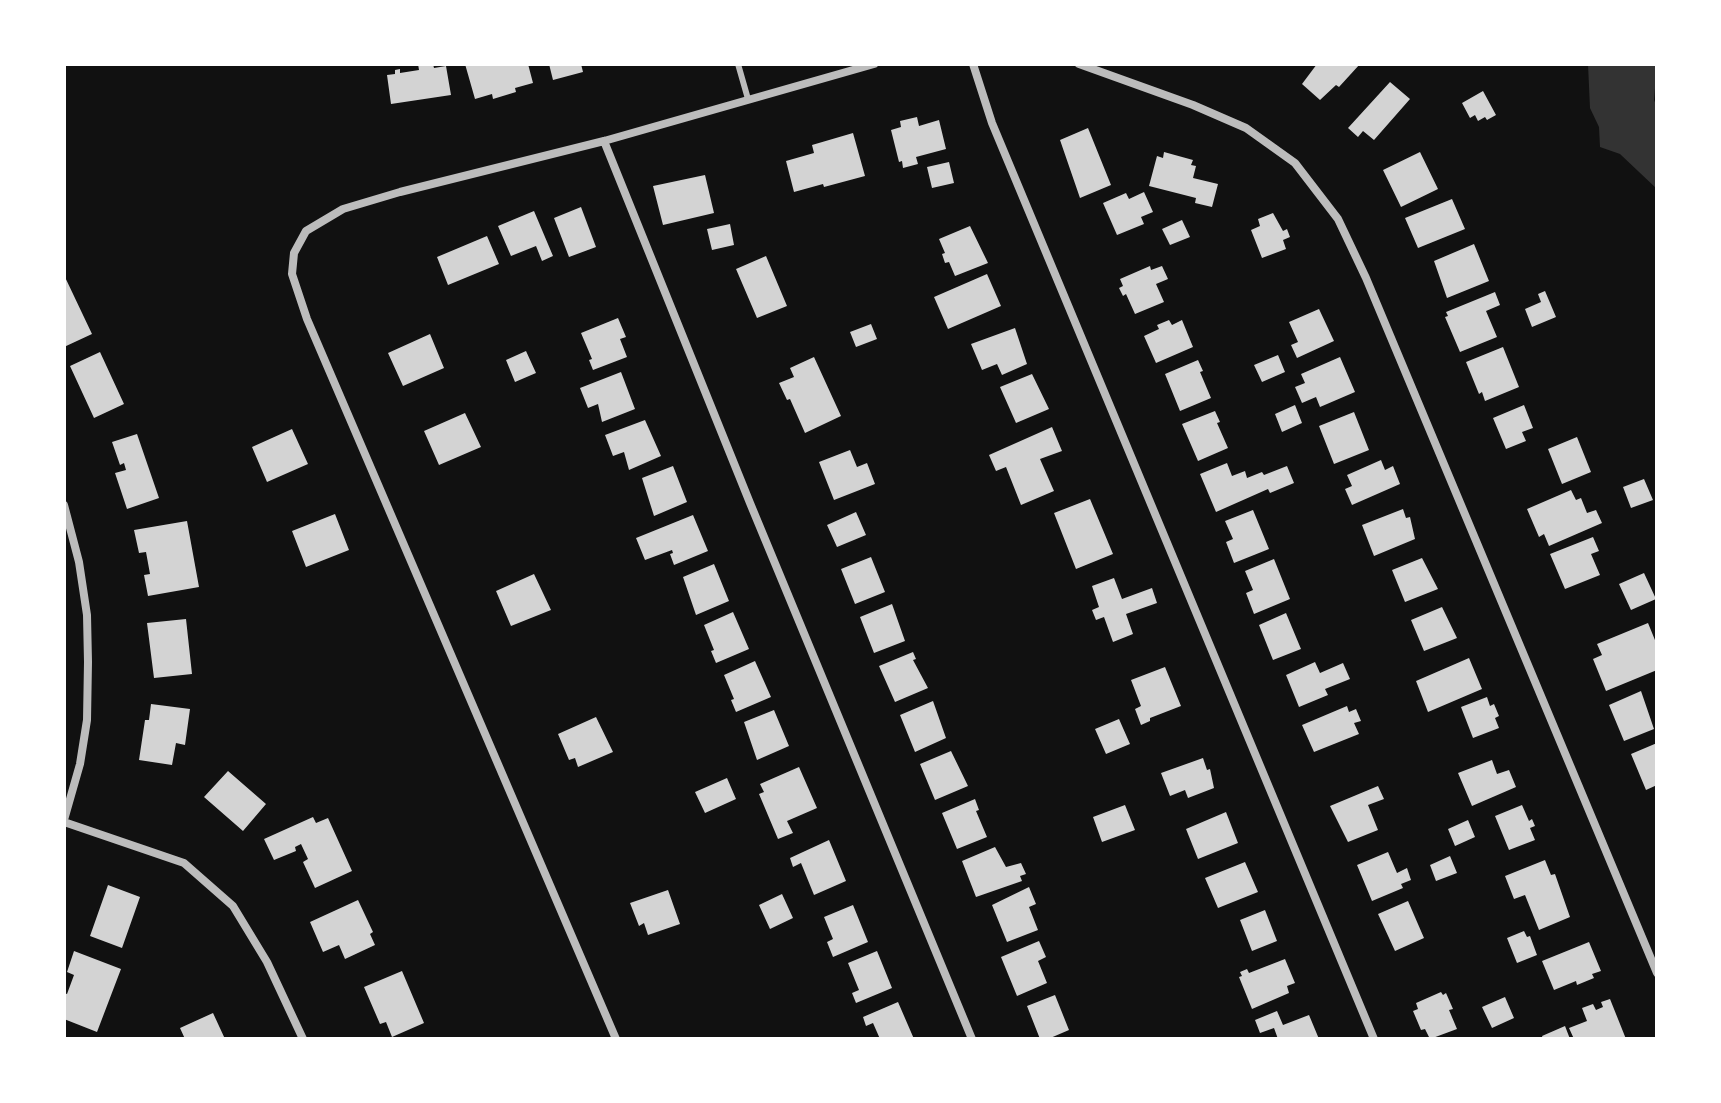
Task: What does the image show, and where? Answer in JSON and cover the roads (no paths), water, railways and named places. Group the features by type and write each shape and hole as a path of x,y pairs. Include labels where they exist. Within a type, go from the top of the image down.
{"street":[{"path":"616,1039 307,319 292,274 294,253 306,231 343,209 604,141 874,64"},
{"path":"973,64 998,138 1374,1039"},
{"path":"1079,64 1193,105 1246,128 1295,163 1338,219 1366,278 1657,973"},
{"path":"604,141 972,1039"},
{"path":"64,505 79,562 87,615 88,662 87,720 80,764 64,821 184,863 233,906 267,962 303,1039"}],"lane":[{"path":"738,64 748,99"}]}
